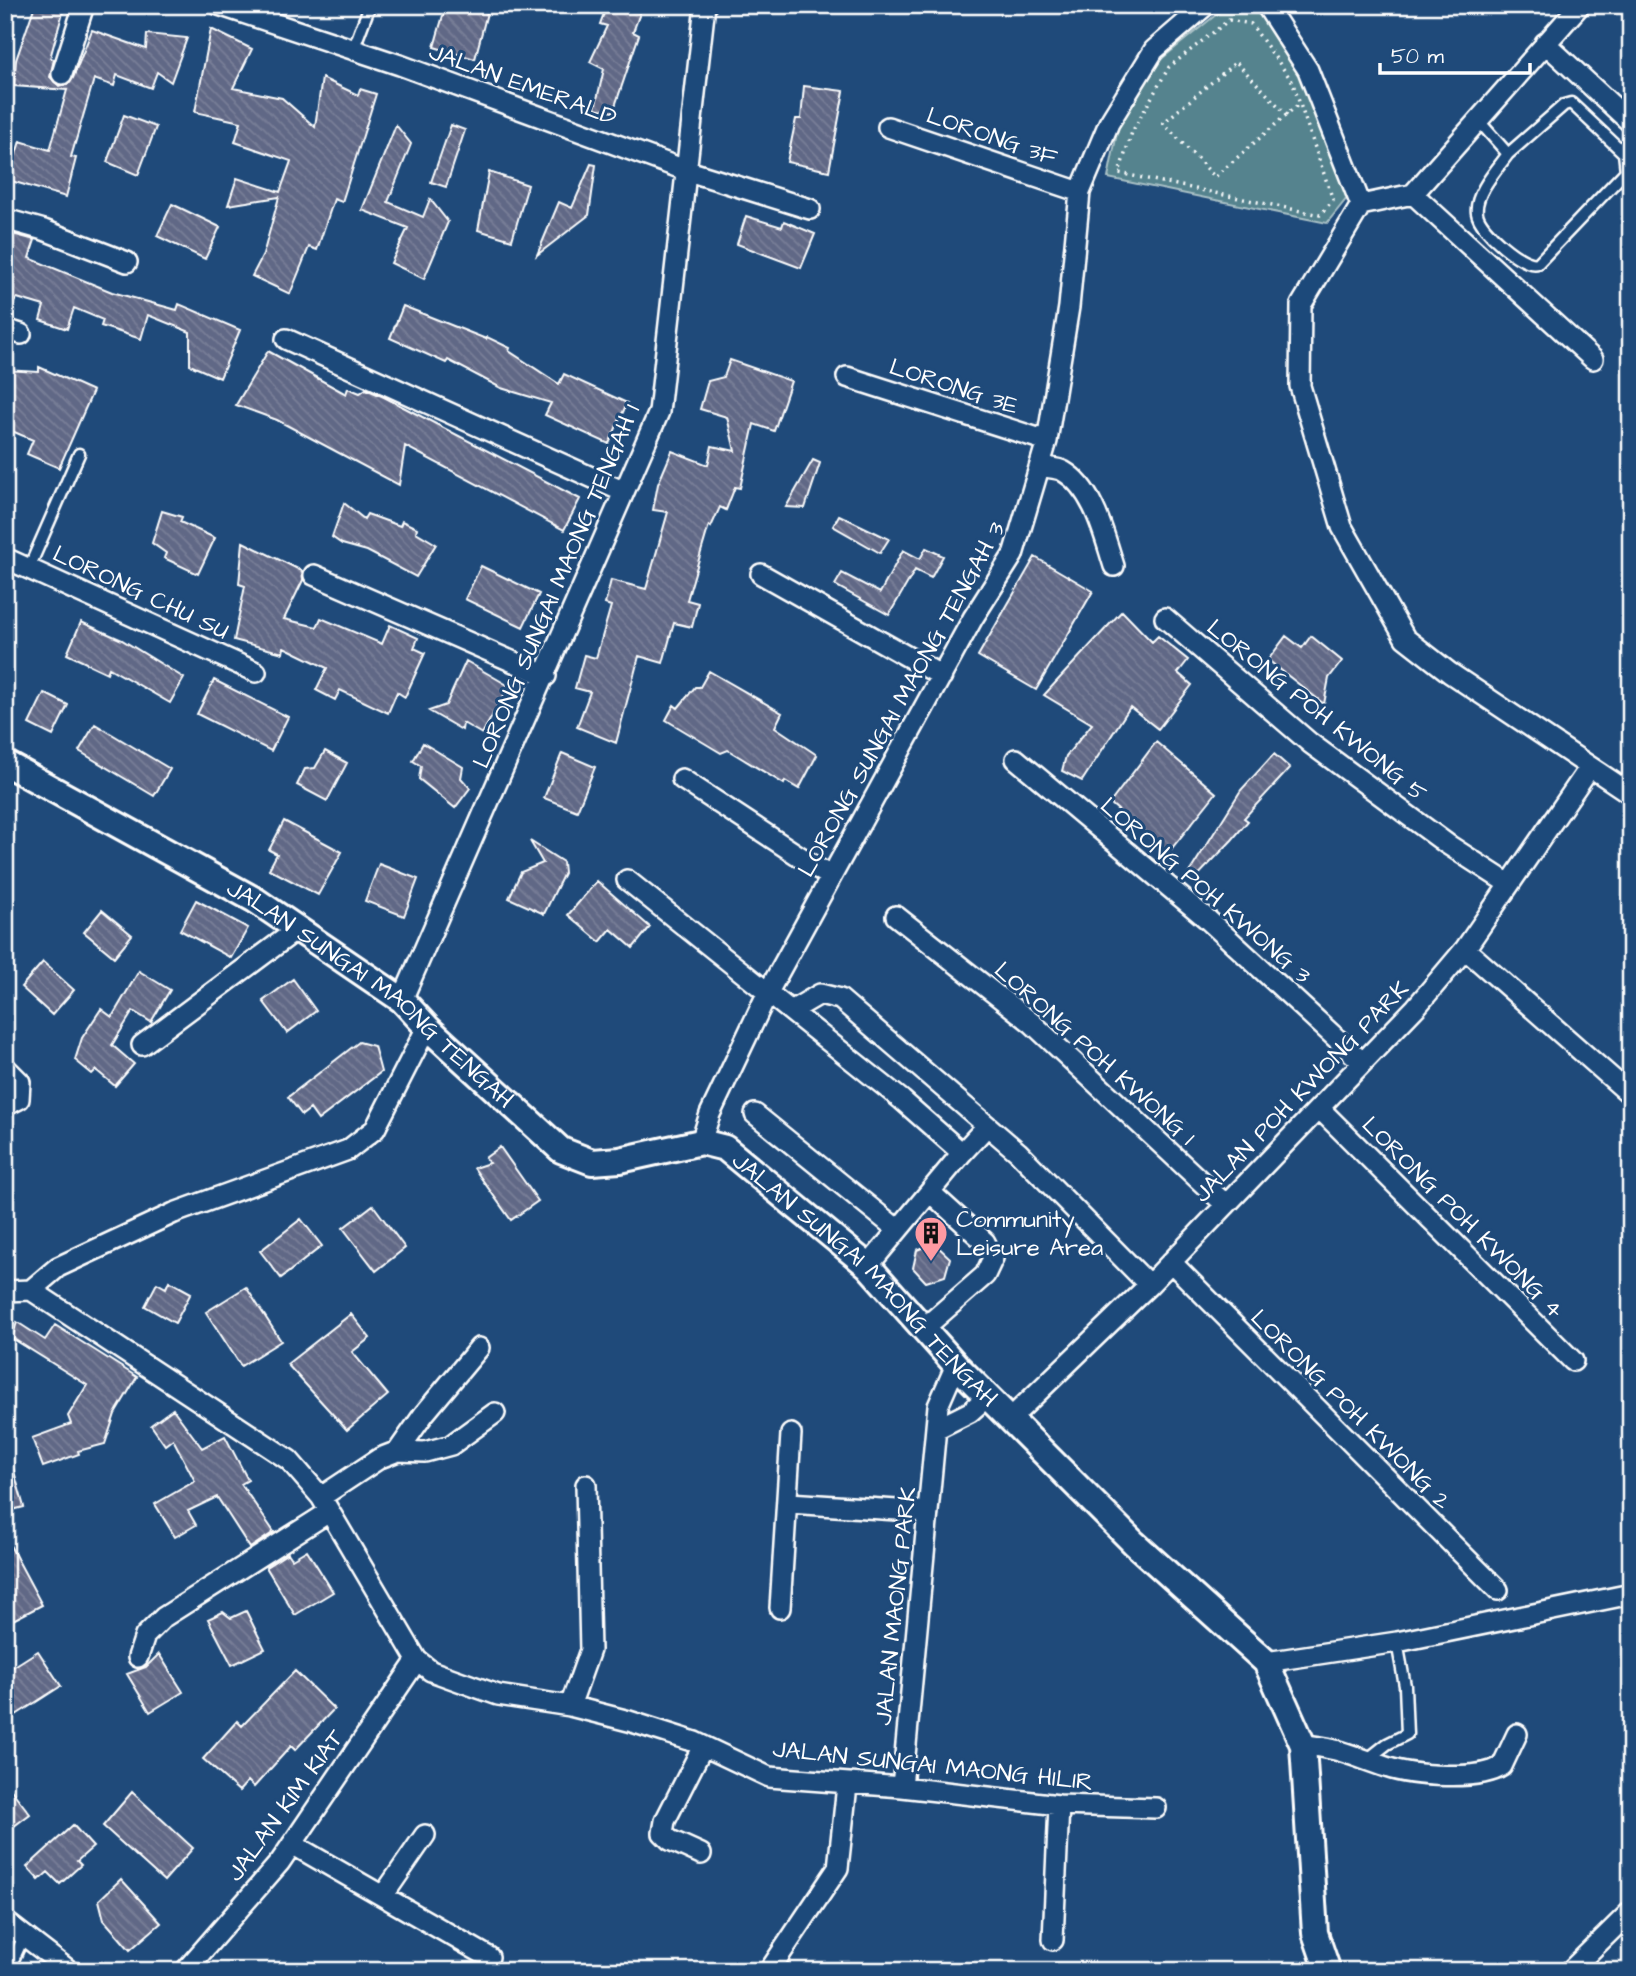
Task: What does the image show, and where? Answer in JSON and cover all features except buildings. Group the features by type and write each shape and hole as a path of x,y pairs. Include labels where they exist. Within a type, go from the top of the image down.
{"street":[{"path":"62,74 84,5"},
{"name":"JALAN EMERALD","path":"219,5 490,97 685,170 810,209"},
{"name":"LORONG SUNGAI MAONG TENGAH 1","path":"402,1000 546,676 622,491 659,412 705,5"},
{"name":"LORONG SUNGAI MAONG TENGAH 3","path":"701,1142 710,1114 767,994 942,676 1013,555 1047,441 1069,307 1080,192 1109,123 1154,50 1206,5"},
{"path":"1266,5 1308,69 1309,100 1361,205"},
{"path":"1580,5 1413,194 1361,205 1301,305 1300,386 1342,527 1405,638 1450,673 1631,794"},
{"path":"1545,43 1631,123"},
{"name":"LORONG 3F","path":"888,127 1080,192"},
{"path":"1413,194 1593,359"},
{"path":"5,219 44,230 127,262"},
{"path":"286,339 622,491"},
{"name":"LORONG 3E","path":"847,377 1047,441"},
{"path":"1041,466 1062,471 1084,491 1102,529 1114,566"},
{"name":"LORONG CHU SU","path":"5,558 256,672"},
{"path":"761,574 942,676"},
{"path":"314,575 546,676"},
{"name":"LORONG POH KWONG 5","path":"1165,618 1310,743 1447,844 1509,884"},
{"name":"LORONG POH KWONG 3","path":"1016,759 1206,918 1362,1062"},
{"name":"JALAN SUNGAI MAONG TENGAH","path":"5,763 255,900 299,928 402,1000 561,1150 592,1162 620,1160 701,1142 724,1147 868,1266 956,1366 1012,1418 1134,1544 1266,1662 1303,1745 1315,1933 1328,1971"},
{"name":"JALAN POH KWONG PARK","path":"1012,1418 1171,1262 1416,1007 1465,949 1590,767"},
{"path":"682,779 831,877"},
{"path":"627,880 902,1100 962,1153"},
{"name":"LORONG POH KWONG 1","path":"896,916 1032,1023 1226,1205"},
{"path":"142,1045 299,928"},
{"path":"1465,949 1631,1095"},
{"path":"791,1011 820,994 840,999 1018,1152 1149,1284"},
{"path":"31,1290 58,1267 174,1213 348,1150 375,1129 428,1027"},
{"path":"5,1067 20,1082 19,1099 5,1106"},
{"name":"LORONG POH KWONG 4","path":"1319,1108 1573,1361"},
{"path":"755,1114 898,1230"},
{"path":"868,1266 987,1126"},
{"path":"923,1329 985,1275 993,1258 985,1242 930,1192"},
{"name":"LORONG POH KWONG 2","path":"1171,1262 1498,1590"},
{"path":"5,1291 31,1290 289,1460 325,1505 417,1660"},
{"path":"398,1451 424,1414 479,1348"},
{"name":"JALAN MAONG PARK","path":"902,1787 938,1406 956,1366"},
{"path":"936,1429 970,1412 988,1396"},
{"path":"138,1657 145,1636 164,1617 325,1505 380,1458 398,1451 425,1452 451,1445 495,1413"},
{"path":"780,1608 789,1503 790,1434"},
{"path":"570,1706 590,1650 586,1485"},
{"path":"789,1503 928,1512"},
{"path":"1266,1662 1397,1642 1631,1594"},
{"name":"JALAN SUNGAI MAONG HILIR","path":"417,1660 431,1671 498,1695 570,1706 629,1721 703,1746 769,1777 902,1787 1059,1805 1156,1808"},
{"name":"JALAN KIM KIAT","path":"185,1971 280,1862 417,1660"},
{"path":"1303,1745 1329,1746 1386,1767 1409,1772 1481,1775 1502,1766 1517,1734"},
{"path":"701,1854 670,1840 663,1833 665,1821 703,1746"},
{"path":"769,1971 838,1868 848,1785"},
{"path":"1054,1940 1059,1805"},
{"path":"383,1896 425,1835"},
{"path":"292,1844 489,1956"},
{"path":"1570,1971 1631,1911"},
{"path":"5,1920 70,1971"}],"lane":[{"path":"353,50 370,5"},
{"path":"1571,103 1623,153 1626,171 1538,263 1531,265 1523,262 1486,229 1477,214 1478,201 1508,154 1564,104 1571,103"},
{"path":"1478,120 1508,154"},
{"path":"29,568 79,454"},
{"path":"1368,1759 1387,1744 1407,1734 1405,1686 1397,1642"},
{"path":"5,1969 14,1958 24,1936"}],"path":[{"path":"1229,20 1251,24 1309,100 1333,200 1320,215 1119,173 1132,132 1169,67 1229,20"},
{"path":"1287,115 1236,62 1163,123 1215,177 1287,115 1309,100"}],"green space":[{"path":"1228,5 1261,14 1303,73 1347,198 1327,223 1108,178 1118,128 1159,61"}],"place":[{"name":"Community Leisure Area","path":"931,1263"}]}
